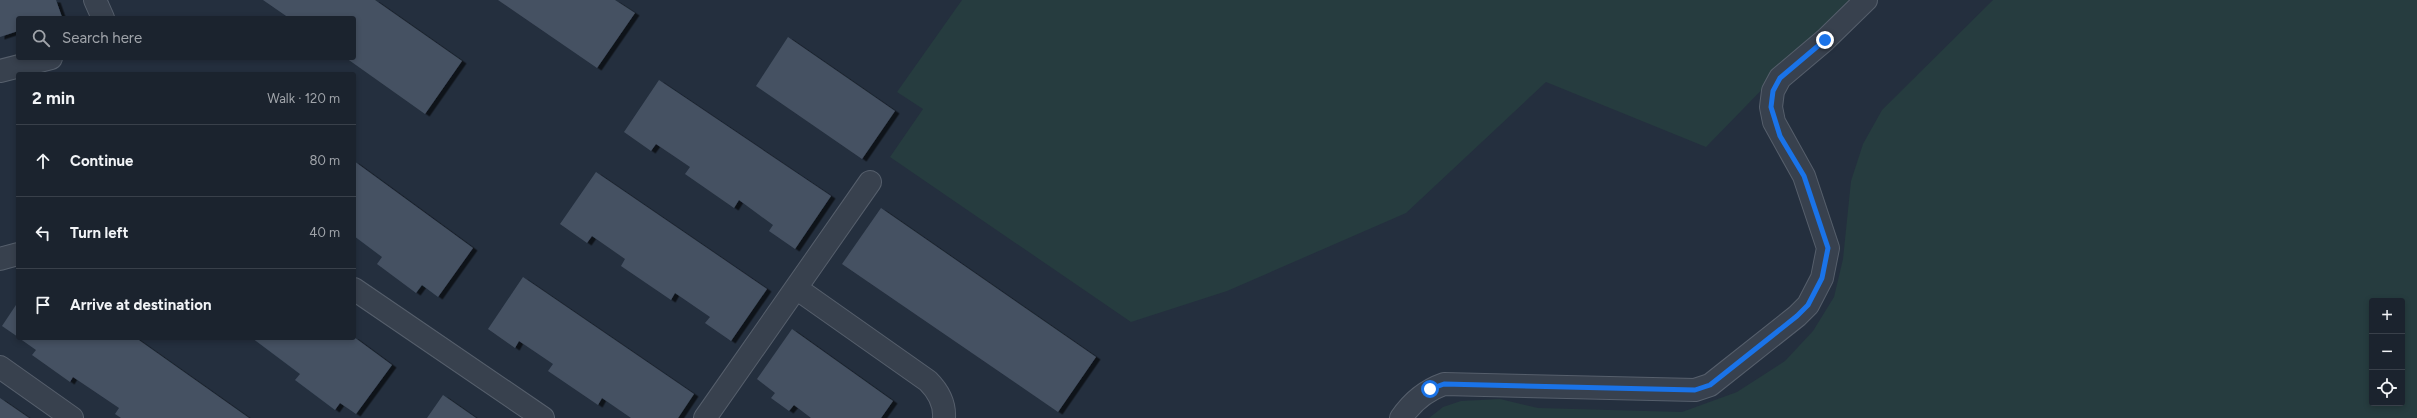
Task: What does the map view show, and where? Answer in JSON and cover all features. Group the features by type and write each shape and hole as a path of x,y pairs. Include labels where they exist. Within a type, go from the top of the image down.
{"street":[{"path":"95,0 102,16"},
{"path":"1401,418 1408,409 1430,389 1444,384 1695,390 1710,385 1797,316 1808,305 1822,278 1828,248 1804,176 1774,122 1771,107 1773,91 1780,78 1825,40 1866,0"},
{"path":"0,71 43,60"},
{"path":"705,418 870,182"},
{"path":"0,259 16,255"},
{"path":"796,288 928,381 937,390 942,402 944,418"},
{"path":"356,290 543,418"},
{"path":"0,367 72,418"}],"green space":[{"path":"962,0 1849,0 1706,147 1546,82 1406,213 1227,291 1131,322 890,157 923,109 897,92"},
{"path":"1993,0 2417,0 2417,418 1429,418 1443,407 1461,401 1500,399 1538,408 1682,412 1737,392 1785,361 1813,331 1834,297 1843,259 1851,181 1863,144 1882,110"}],"building":[{"path":"0,0 56,0 62,16 16,16 16,32 0,37"},
{"path":"263,0 375,0 462,61 425,114 349,60 356,60 356,16 286,16"},
{"path":"498,0 615,0 635,13 597,68"},
{"path":"788,37 895,111 862,159 756,86"},
{"path":"659,80 831,196 795,249 769,231 773,225 739,200 734,208 685,174 690,167 656,144 651,151 624,132"},
{"path":"356,162 473,248 438,297 422,285 416,293 377,264 382,257 356,238"},
{"path":"596,172 767,289 731,341 705,323 710,317 675,293 671,300 621,266 625,259 592,236 587,243 560,224"},
{"path":"881,208 1096,357 1058,412 842,264"},
{"path":"523,277 694,394 678,418 631,418 602,398 598,405 548,371 553,364 519,341 515,348 488,329"},
{"path":"16,305 16,336 2,326"},
{"path":"792,329 893,401 881,418 811,418 794,405 789,411 771,398 775,393 757,379"},
{"path":"356,338 392,365 356,414 340,403 335,410 295,380 300,374 255,340 356,340"},
{"path":"22,340 139,340 249,418 121,418 115,414 119,408 73,377 70,382 32,355 36,350"},
{"path":"443,395 476,418 427,418"},
{"path":"0,398 29,418 0,418"}],"route":[{"path":"1430,389 1444,384 1695,390 1710,385 1797,316 1808,305 1822,278 1828,248 1804,176 1780,136 1774,122 1771,107 1773,91 1780,78 1825,40"}]}
